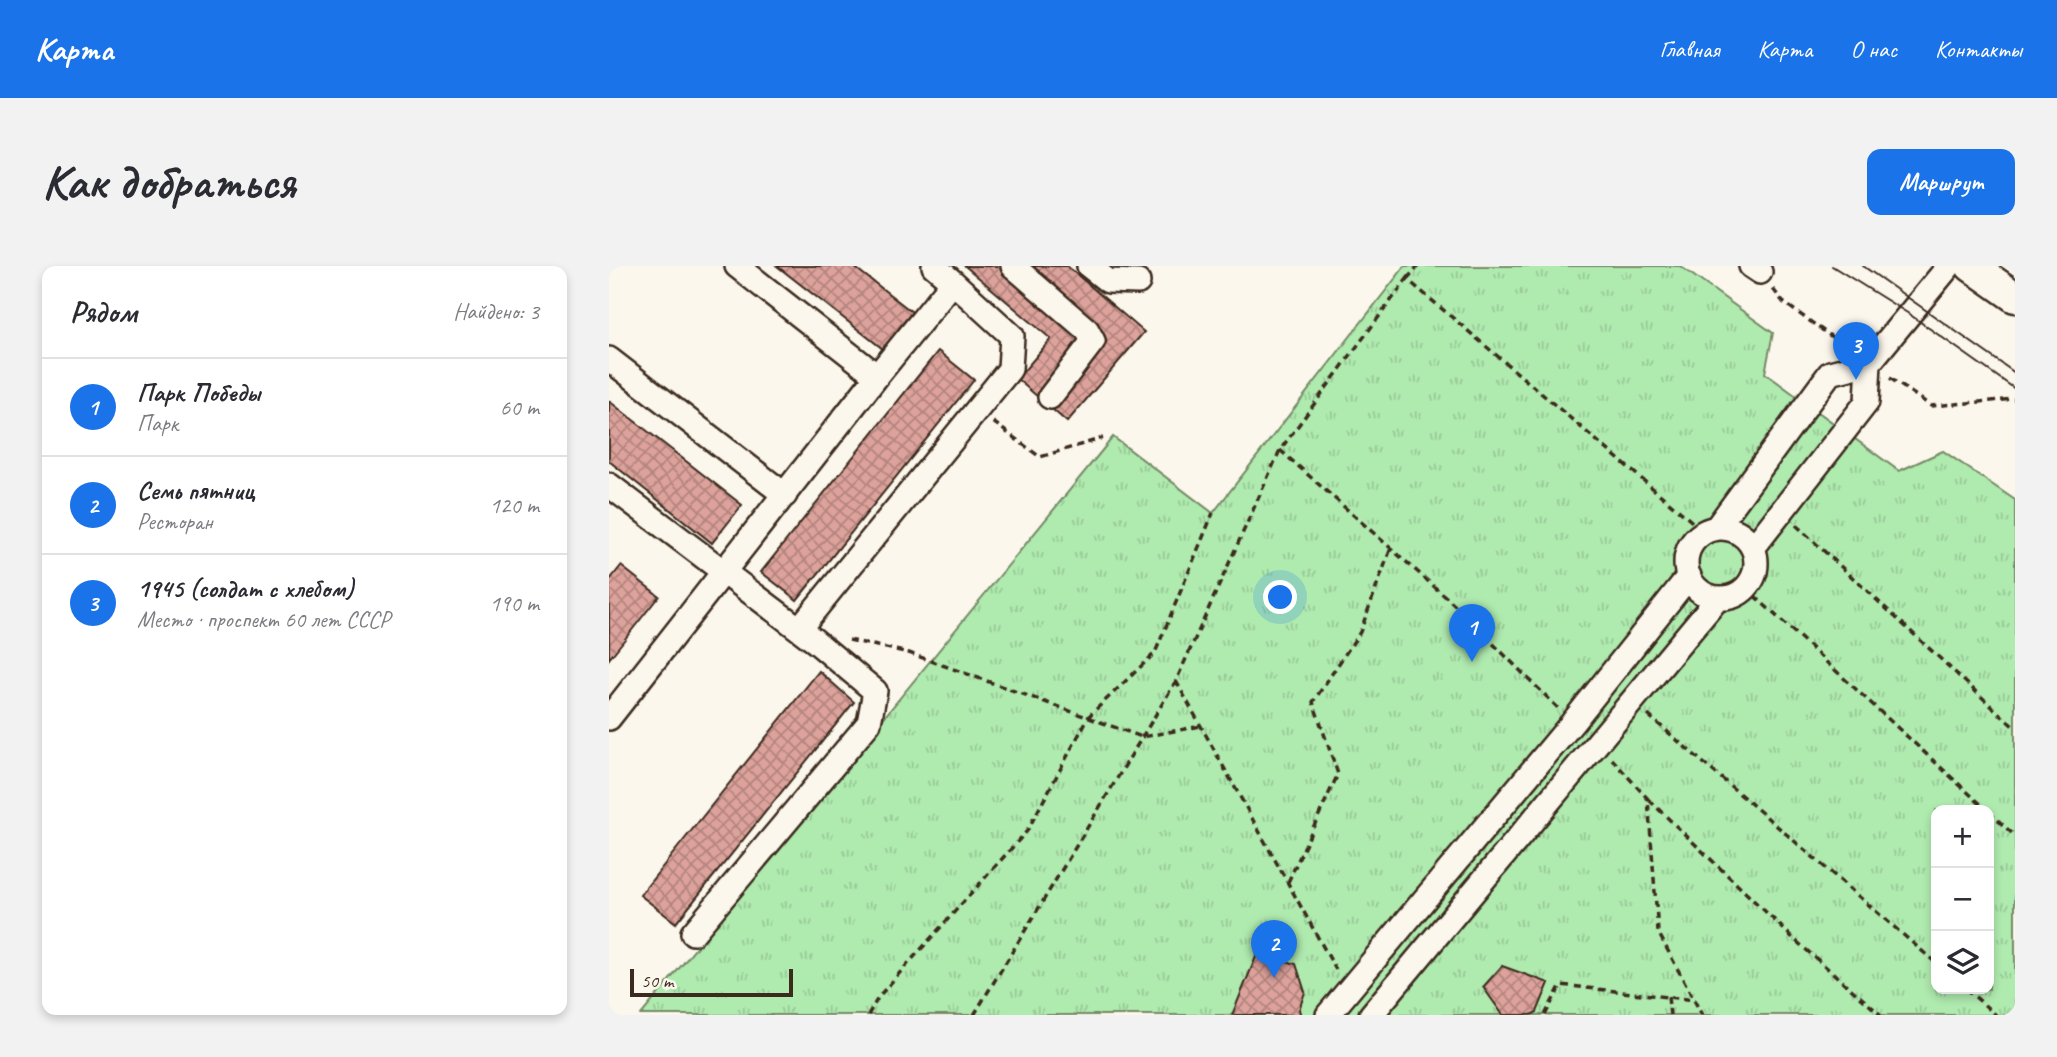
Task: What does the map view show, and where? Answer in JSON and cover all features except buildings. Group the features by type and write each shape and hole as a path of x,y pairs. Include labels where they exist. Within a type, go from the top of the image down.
{"main road":[{"path":"1979,268 2015,297"}],"street":[{"path":"737,266 877,376"},
{"path":"799,629 1010,369 1012,336 934,266"},
{"path":"1013,266 1087,330 1093,341 1050,397"},
{"path":"1089,266 1108,281 1138,282"},
{"path":"1709,529 1740,533 1753,548 1756,564 1754,575 1746,587 1729,597 1719,598 1697,589 1689,576 1686,558 1689,547 1695,538 1709,529 1830,373 1869,363 1949,266"},
{"path":"609,718 953,282"},
{"path":"609,359 785,495"},
{"path":"1753,548 1867,402 1869,363"},
{"path":"609,485 799,629 875,691 869,723 693,933"},
{"path":"1328,1015 1573,722 1689,576"},
{"path":"1371,1015 1719,598"}],"path":[{"path":"974,1015 1176,681 1280,450 1418,266"},
{"path":"1407,279 1709,529"},
{"path":"977,410 1040,457 1103,438"},
{"path":"1280,450 1447,598 1573,722"},
{"path":"1782,511 2015,728"},
{"path":"868,1015 880,996 1027,831 1089,716 1155,653 1213,513"},
{"path":"1288,882 1338,775 1313,702 1360,632 1391,548"},
{"path":"1746,587 1982,805"},
{"path":"848,639 909,653 1053,702 1142,737 1201,726"},
{"path":"1176,681 1347,990"},
{"path":"1633,702 1931,959"},
{"path":"1598,744 1648,799 1795,940 1881,1015"},
{"path":"1648,799 1658,932 1702,1015"},
{"path":"1994,817 2015,836"},
{"path":"1545,1015 1561,985 1695,1000"},
{"path":"1972,994 1997,1015"},
{"path":"1668,997 1670,1015"}],"green space":[{"path":"1405,266 1680,266 1773,333 1765,373 1899,471 1943,451 2015,500 2015,1015 641,1015 1113,437 1213,513"}],"tram line":[{"path":"1832,266 1909,314 2015,389"},
{"path":"1863,266 2015,373"}],"place":[{"name":"1945 (солдат с хлебом)","path":"1856,380"},
{"name":"Парк Победы","path":"1472,662"},
{"name":"Семь пятниц","path":"1274,978"}]}
